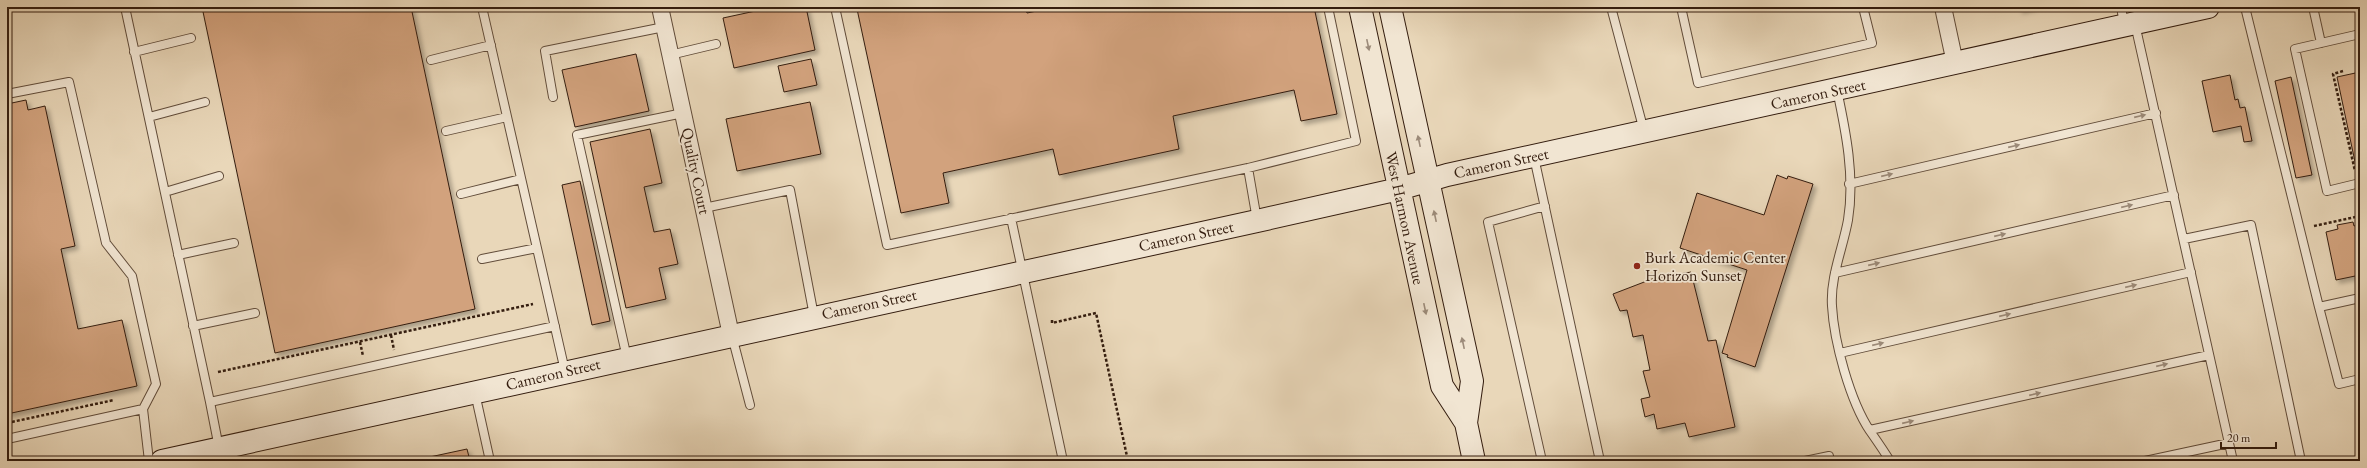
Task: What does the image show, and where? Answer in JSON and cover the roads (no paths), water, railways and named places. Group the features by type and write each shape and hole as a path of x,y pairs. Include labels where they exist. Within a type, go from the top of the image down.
{"street":[{"name":"Quality Court","path":"660,7 732,335"},
{"name":"West Harmon Avenue","path":"1360,7 1442,386 1466,423"},
{"name":"West Harmon Avenue","path":"1390,7 1472,381 1466,423 1474,461"},
{"path":"1943,7 1955,63"},
{"name":"Cameron Street","path":"162,461 814,316 1257,221 1399,189 1428,179 1955,63 2127,19 2208,7"}],"lane":[{"path":"125,7 219,449"},
{"path":"482,7 565,372"},
{"path":"835,7 887,245 1248,168 1356,141 1328,7"},
{"path":"1611,7 1644,132"},
{"path":"1681,7 1698,83 1872,43 1863,7"},
{"path":"2245,7 2339,384 2360,379"},
{"path":"2313,7 2321,43"},
{"path":"2127,19 2156,113 2234,461"},
{"path":"553,97 545,51 664,27"},
{"path":"2358,181 2327,191 2295,49 2360,34"},
{"path":"134,52 191,38"},
{"path":"431,60 491,44"},
{"path":"670,55 716,44"},
{"path":"7,94 69,82 106,244 132,276 156,384 143,409 149,461"},
{"path":"1836,90 1848,145 1849,184 1848,219 1836,273 1832,306 1840,353 1851,389 1870,430 1890,461"},
{"path":"149,117 205,102"},
{"path":"627,358 577,135 683,113"},
{"path":"1849,184 2156,113"},
{"path":"446,131 507,117"},
{"path":"1534,156 1600,461"},
{"path":"1248,168 1257,221"},
{"path":"164,192 219,176"},
{"path":"461,194 521,179"},
{"path":"704,208 790,190 814,316"},
{"path":"1836,273 2174,195"},
{"path":"1542,461 1488,222 1545,206"},
{"path":"1011,218 1021,271 1063,461"},
{"path":"2184,239 2251,225 2301,461"},
{"path":"178,256 234,243"},
{"path":"482,259 537,248"},
{"path":"1840,353 2191,272"},
{"path":"2319,307 2360,298"},
{"path":"193,326 255,313"},
{"path":"210,402 555,326"},
{"path":"732,335 750,405"},
{"path":"1870,430 2210,355"},
{"path":"474,392 490,461"},
{"path":"7,439 143,409"},
{"path":"2145,461 2229,443"},
{"path":"1805,461 1829,456"}],"place":[{"name":"Burk Academic Center Horizon Sunset","path":"1637,266"}]}
